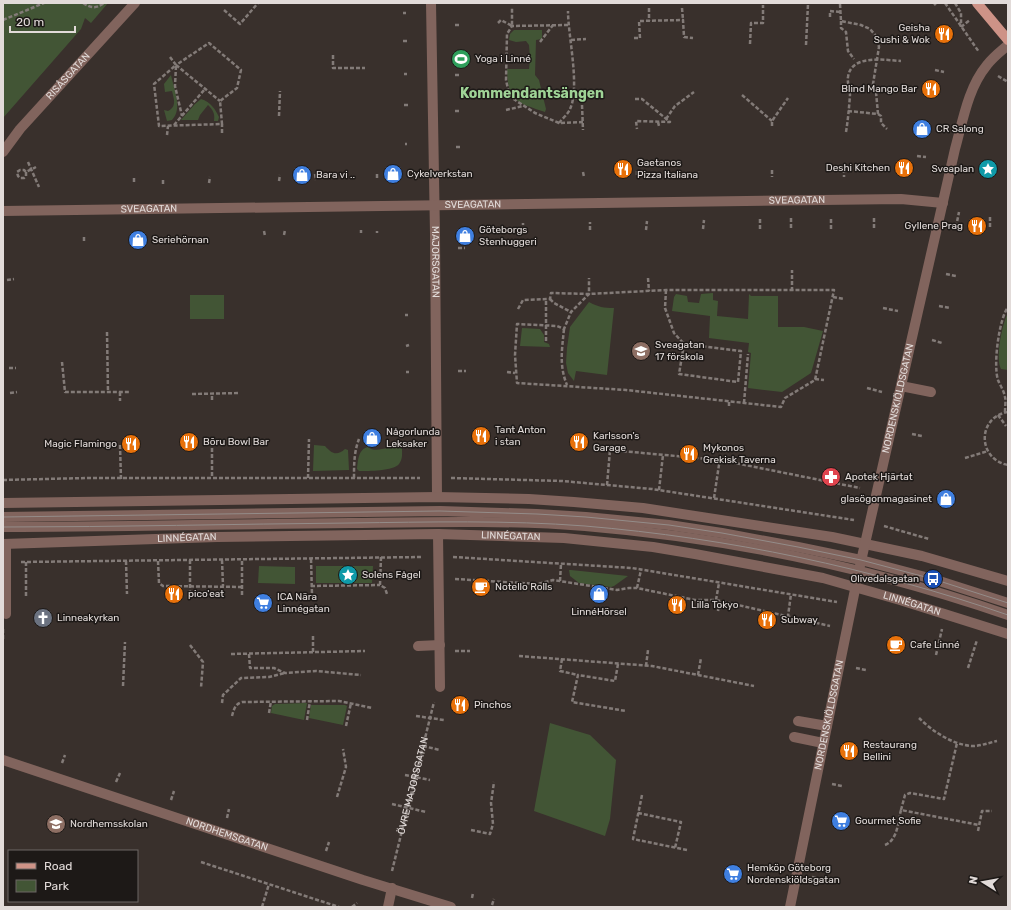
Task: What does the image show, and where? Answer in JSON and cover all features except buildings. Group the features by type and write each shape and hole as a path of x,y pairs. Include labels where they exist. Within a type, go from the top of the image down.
{"main road":[{"path":"977,3 1008,40"}],"street":[{"name":"RISÅSGATAN","path":"3,152 20,129 135,3"},
{"name":"MAJORSGATAN","path":"431,3 437,497"},
{"name":"NORDENSKIÖLDSGATAN","path":"790,907 855,587 955,149 969,100 975,85 988,64 1008,45"},
{"name":"SVEAGATAN","path":"3,211 901,199 943,203"},
{"path":"901,386 931,392"},
{"path":"3,503 437,497 530,499 643,508 784,529 922,556 1008,581"},
{"path":"3,517 440,511 537,514 668,525 798,547 860,565 1008,615"},
{"path":"3,527 440,522 585,526 668,535 860,565 933,579 1008,603"},
{"path":"438,534 440,687"},
{"name":"LINNÉGATAN","path":"4,544 218,537 438,534 564,538 653,547 796,573 855,587 1008,634"},
{"path":"4,544 6,562 6,614"},
{"path":"418,646 440,645"},
{"path":"798,721 827,726"},
{"path":"794,738 823,743"},
{"name":"NORDHEMSGATAN","path":"3,760 451,907"},
{"path":"388,907 392,888"}],"path":[{"path":"3,20 44,3"},
{"path":"82,3 96,8 104,3"},
{"path":"224,10 240,24 258,3"},
{"path":"945,3 988,64"},
{"path":"955,3 961,13 961,27"},
{"path":"806,45 808,4"},
{"path":"840,4 841,28 846,32 848,51 854,59"},
{"path":"750,44 750,23 764,23 763,6"},
{"path":"512,8 512,26 506,36 506,80 512,98 535,113 559,123 583,122"},
{"path":"649,8 649,21"},
{"path":"682,8 684,37 693,38"},
{"path":"559,123 569,111 575,94 568,11"},
{"path":"830,17 830,11 840,12"},
{"path":"498,23 501,20 512,26 568,25"},
{"path":"634,38 640,38 639,21 683,20"},
{"path":"841,21 861,25 870,29 876,36 879,47 873,84 876,92 878,114 881,116 881,123 887,129"},
{"path":"454,25 460,25"},
{"path":"540,42 554,25"},
{"path":"571,40 586,39"},
{"path":"220,101 237,88 241,70 209,43 176,65 154,84 159,126 222,124"},
{"path":"332,55 333,68 365,68"},
{"path":"170,57 176,65 220,101 222,133"},
{"path":"850,57 861,62"},
{"path":"846,132 850,94 848,77 853,67 861,62 878,59 901,61"},
{"path":"176,65 175,86 180,99 182,116"},
{"path":"936,70 944,72"},
{"path":"455,75 461,75"},
{"path":"174,126 205,89"},
{"path":"279,116 280,91"},
{"path":"666,119 675,106 694,92"},
{"path":"742,95 772,121"},
{"path":"573,98 586,99"},
{"path":"635,98 642,99 670,122 671,126"},
{"path":"772,126 772,121 788,98"},
{"path":"506,110 524,105"},
{"path":"582,105 583,130"},
{"path":"848,110 878,114"},
{"path":"455,111 462,111"},
{"path":"637,128 636,121 670,122"},
{"path":"658,122 659,126"},
{"path":"565,128 566,123"},
{"path":"167,135 168,126"},
{"path":"456,147 462,147"},
{"path":"917,156 926,157"},
{"path":"28,162 39,187"},
{"path":"26,172 36,168"},
{"path":"844,169 844,177"},
{"path":"772,170 772,177"},
{"path":"637,171 637,177"},
{"path":"583,172 584,177"},
{"path":"315,174 316,180"},
{"path":"377,174 377,179"},
{"path":"279,181 280,175"},
{"path":"210,177 210,183"},
{"path":"134,178 134,184"},
{"path":"163,184 164,178"},
{"path":"990,215 990,227"},
{"path":"874,216 874,228"},
{"path":"831,217 831,229"},
{"path":"791,218 791,229"},
{"path":"760,219 760,229"},
{"path":"703,229 704,220"},
{"path":"646,230 647,221"},
{"path":"590,222 590,230"},
{"path":"523,223 523,231"},
{"path":"264,230 265,236"},
{"path":"284,230 284,235"},
{"path":"156,233 156,239"},
{"path":"84,235 84,241"},
{"path":"458,248 465,248"},
{"path":"792,270 792,291"},
{"path":"946,274 956,276"},
{"path":"567,385 561,364 561,346 564,329 570,312 589,294 589,278"},
{"path":"648,278 648,291"},
{"path":"7,280 14,279"},
{"path":"666,290 665,308 674,333 684,344 741,351 738,382 680,374 684,344"},
{"path":"550,299 551,293 589,294 666,290 834,290 815,379"},
{"path":"833,297 844,299"},
{"path":"546,299 546,340"},
{"path":"518,309 523,300 550,299 570,312"},
{"path":"939,306 950,308"},
{"path":"1008,307 997,344 996,359 997,379 1005,397 1007,412 998,415 992,420 986,430 985,441 988,451 995,459 1008,465"},
{"path":"883,308 898,311"},
{"path":"564,329 557,326 516,324 517,383 567,385 781,407 785,398 815,379 824,380"},
{"path":"107,332 108,392"},
{"path":"932,340 942,343"},
{"path":"744,403 748,354"},
{"path":"62,362 65,392 130,392"},
{"path":"9,368 16,368"},
{"path":"458,371 466,371"},
{"path":"507,372 516,373"},
{"path":"867,388 882,392"},
{"path":"10,393 16,392"},
{"path":"120,392 120,401"},
{"path":"192,394 240,393"},
{"path":"212,394 212,400"},
{"path":"728,406 730,402"},
{"path":"998,415 1006,426"},
{"path":"912,434 922,436"},
{"path":"308,478 309,439"},
{"path":"354,478 354,461 359,439"},
{"path":"212,442 212,478"},
{"path":"120,445 121,478"},
{"path":"619,450 620,446"},
{"path":"606,485 610,450 619,450 671,456 720,459 860,488"},
{"path":"965,458 988,451"},
{"path":"671,456 672,452"},
{"path":"659,490 663,455"},
{"path":"714,498 720,459"},
{"path":"892,528 916,535"},
{"path":"380,585 381,557"},
{"path":"6,562 439,557 632,568 827,600"},
{"path":"311,559 312,595"},
{"path":"190,560 190,594"},
{"path":"222,560 223,586"},
{"path":"242,560 242,595"},
{"path":"126,561 126,594"},
{"path":"158,561 159,583 163,586 242,586"},
{"path":"26,562 26,596"},
{"path":"560,581 561,564"},
{"path":"637,588 641,570"},
{"path":"450,579 538,584 553,580 617,590 637,588 695,600 716,600 830,626"},
{"path":"501,588 502,582"},
{"path":"716,600 719,583"},
{"path":"311,586 380,585 385,588 387,594"},
{"path":"785,623 788,616 792,594"},
{"path":"718,611 720,601"},
{"path":"3,627 3,639"},
{"path":"936,655 942,628"},
{"path":"312,636 313,653"},
{"path":"968,668 977,638"},
{"path":"123,686 125,642"},
{"path":"190,644 203,662 201,688"},
{"path":"646,666 648,650"},
{"path":"231,654 365,651"},
{"path":"451,652 470,651"},
{"path":"249,654 250,668 274,668 285,673"},
{"path":"519,656 646,666 754,686"},
{"path":"698,675 701,658"},
{"path":"562,659 560,671 615,681 618,664"},
{"path":"856,668 866,670"},
{"path":"222,702 223,695 241,678 316,671 361,675"},
{"path":"578,675 572,702 626,711"},
{"name":"ÖVRE MAJORSGATAN","path":"392,871 434,700"},
{"path":"269,713 271,701"},
{"path":"232,716 234,707 238,703 271,701 339,701 372,708"},
{"path":"306,720 310,701"},
{"path":"346,726 351,703"},
{"path":"416,716 444,720"},
{"path":"919,718 929,728 957,743 971,746 984,745 997,741"},
{"path":"885,845 889,844 896,831 905,795 910,793 944,799 957,743"},
{"path":"423,746 440,750"},
{"path":"337,797 346,767 343,749"},
{"path":"62,764 65,754"},
{"path":"116,782 120,773"},
{"path":"405,775 430,780"},
{"path":"471,830 490,834 493,824 491,802 494,782"},
{"path":"832,784 842,786"},
{"path":"171,800 174,791"},
{"path":"642,795 633,839 687,850"},
{"path":"392,804 426,812"},
{"path":"227,818 229,809"},
{"path":"901,810 979,825"},
{"path":"978,831 982,811 992,811"},
{"path":"638,813 681,822 675,848"},
{"path":"326,851 328,842"},
{"path":"201,862 339,907"},
{"path":"812,877 822,879"},
{"path":"262,907 269,884"},
{"path":"472,898 473,893"},
{"path":"492,905 494,899"},
{"path":"352,907 357,903"}],"green space":[{"path":"3,3 108,3 91,23 85,18 81,29 3,118"},
{"path":"514,30 542,30 542,39 536,40 535,75 539,80 546,109 545,112 520,103 509,88 507,69 529,69 530,58 529,45 526,41 516,42 509,40 510,34"},
{"path":"171,75 177,99 177,110 172,120 167,121 164,110 168,111 173,107 174,100 172,91 165,92 164,84"},
{"path":"201,99 210,104 214,109 219,117 218,121 214,121 213,112 208,105 198,120 181,120 195,104"},
{"path":"713,293 713,300 718,301 717,316 748,319 749,294 751,296 778,296 778,327 804,327 823,331 811,373 782,392 748,388 751,353 748,352 749,343 709,338 710,316 672,311 674,297 676,294 687,296 688,302 699,303 701,294"},
{"path":"190,295 224,295 224,319 190,319"},
{"path":"589,302 601,307 614,308 607,375 576,371 574,381 568,373 566,363 570,327"},
{"path":"1008,313 1008,370 1001,369 999,364 999,349"},
{"path":"522,328 540,329 544,335 544,342 549,344 550,347 520,346"},
{"path":"314,445 325,446 330,451 335,453 339,453 345,449 348,450 349,470 313,471"},
{"path":"368,447 375,450 402,448 401,460 399,464 392,468 359,471 357,469 360,453"},
{"path":"259,566 295,567 295,584 258,583"},
{"path":"316,566 373,566 372,583 316,583"},
{"path":"569,570 628,576 611,587 579,583 570,576"},
{"path":"307,703 304,720 271,713 272,706 275,704"},
{"path":"311,705 347,706 343,725 309,718"},
{"path":"550,723 590,735 616,760 610,819 605,836 534,811"}],"tram line":[{"path":"3,517 440,511 586,517 669,525 798,547 861,560 933,579 1008,603"},
{"path":"3,527 409,522 526,523 585,526 692,538 799,557 905,583 1008,615"}],"place":[{"name":"Geisha Sushi & Wok","path":"944,34"},
{"name":"Yoga i Linné","path":"461,59"},
{"name":"Blind Mango Bar","path":"931,89"},
{"name":"CR Salong","path":"922,129"},
{"name":"Deshi Kitchen","path":"904,168"},
{"name":"Gaetanos Pizza Italiana","path":"623,169"},
{"name":"Sveaplan","path":"988,169"},
{"name":"Cykelverkstan","path":"393,174"},
{"name":"Bara vi ..","path":"302,175"},
{"name":"Gyllene Prag","path":"977,226"},
{"name":"Göteborgs Stenhuggeri","path":"465,236"},
{"name":"Seriehörnan","path":"138,240"},
{"name":"Sveagatan 17 förskola","path":"641,351"},
{"name":"Tant Anton i stan","path":"481,436"},
{"name":"Någorlunda Leksaker","path":"372,438"},
{"name":"Bōru Bowl Bar","path":"189,442"},
{"name":"Karlsson's Garage","path":"579,442"},
{"name":"Magic Flamingo","path":"131,444"},
{"name":"Mykonos Grekisk Taverna","path":"689,454"},
{"name":"Apotek Hjärtat","path":"831,477"},
{"name":"glasögonmagasinet","path":"946,499"},
{"name":"Solens Fågel","path":"348,575"},
{"name":"Olivedalsgatan","path":"933,579"},
{"name":"Notello Rolls","path":"481,587"},
{"name":"pico'eat","path":"174,594"},
{"name":"LinnéHörsel","path":"599,594"},
{"name":"ICA Nära Linnégatan","path":"263,603"},
{"name":"Lilla Tokyo","path":"677,605"},
{"name":"Linneakyrkan","path":"43,618"},
{"name":"Subway","path":"767,620"},
{"name":"Cafe Linné","path":"896,645"},
{"name":"Pinchos","path":"460,705"},
{"name":"Restaurang Bellini","path":"849,751"},
{"name":"Gourmet Sofie","path":"841,821"},
{"name":"Nordhemsskolan","path":"56,824"},
{"name":"Hemköp Göteborg Nordenskiöldsgatan","path":"733,874"}],"district":[{"name":"Kommendantsängen","path":"532,93"}]}
